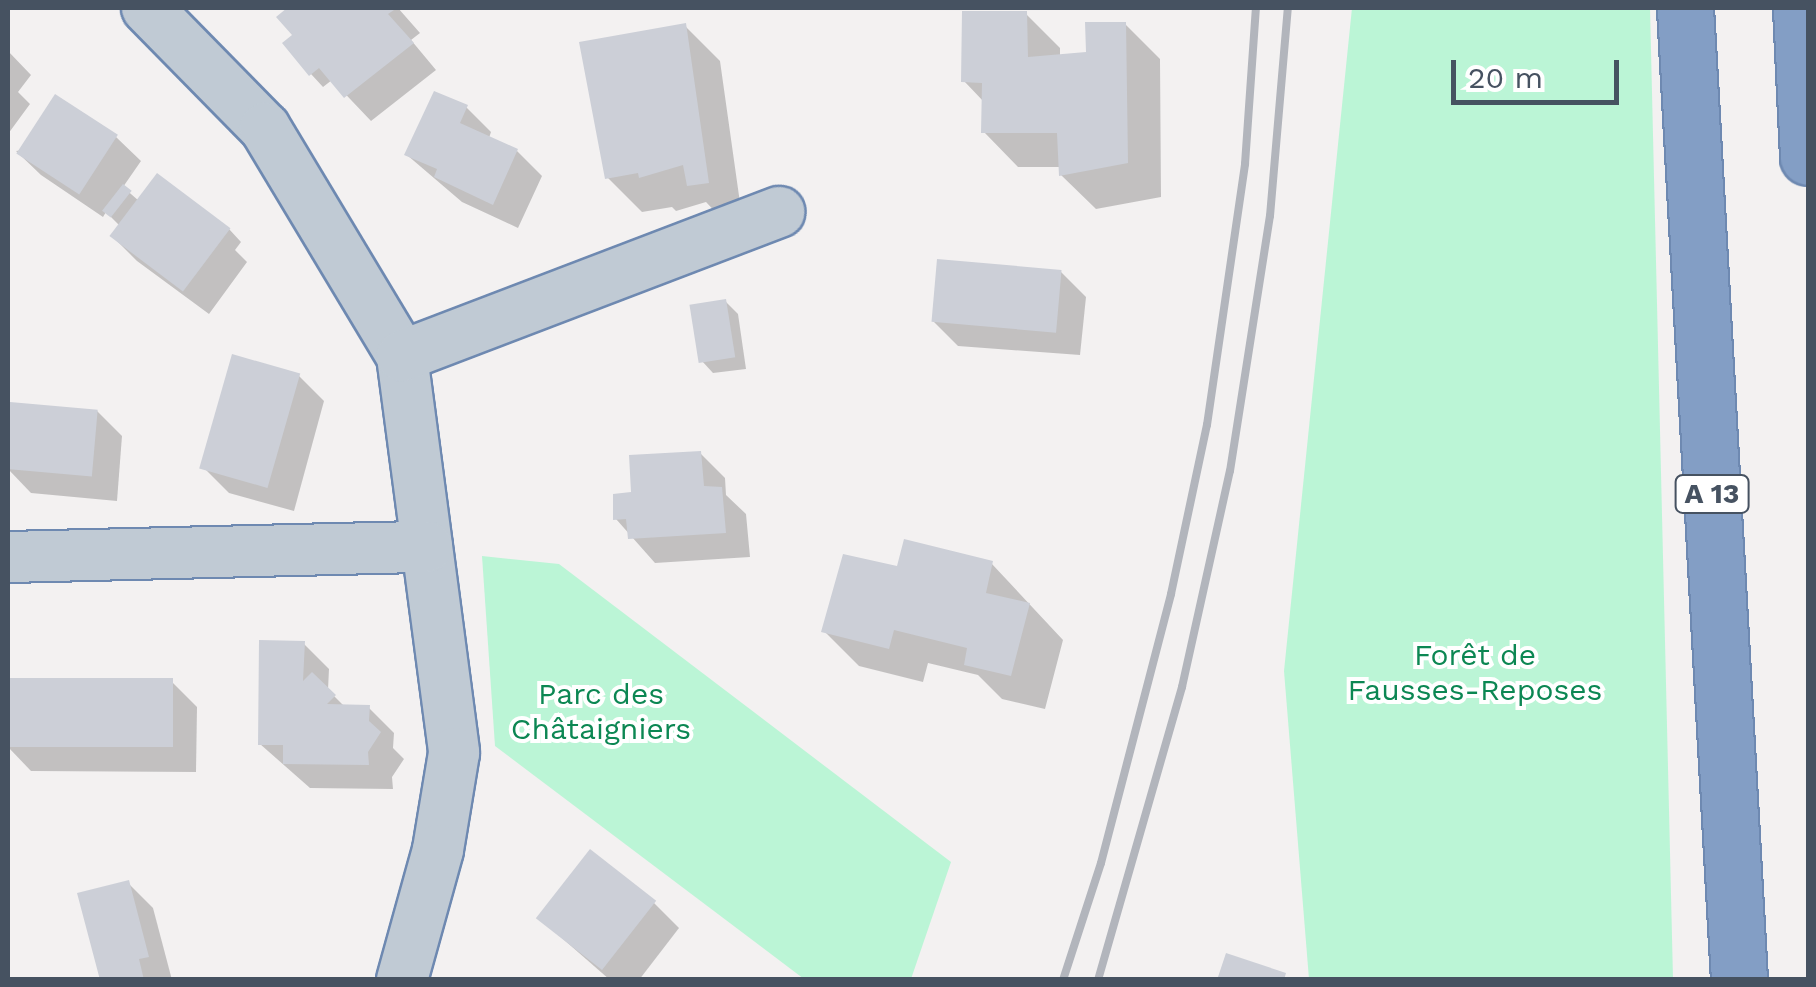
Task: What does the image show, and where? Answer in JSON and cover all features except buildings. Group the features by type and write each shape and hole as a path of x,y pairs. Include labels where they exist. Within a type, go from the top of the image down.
{"highway":[{"name":"A 13","path":"1685,8 1739,980"},
{"path":"1801,8 1808,157"}],"street":[{"path":"147,8 265,128 402,356 454,753 438,850 402,980"},
{"path":"402,356 780,212"},
{"path":"8,557 427,547"}],"green space":[{"name":"Forêt de Fausses-Reposes","path":"1352,8 1650,8 1673,979 1309,979 1284,671"},
{"name":"Parc des Châtaigniers","path":"482,556 559,564 951,862 911,979 804,979 495,746"}],"railway":[{"path":"1063,980 1101,863 1171,594 1207,425 1245,164 1256,8"},
{"path":"1098,980 1182,687 1230,471 1270,216 1288,8"}]}
